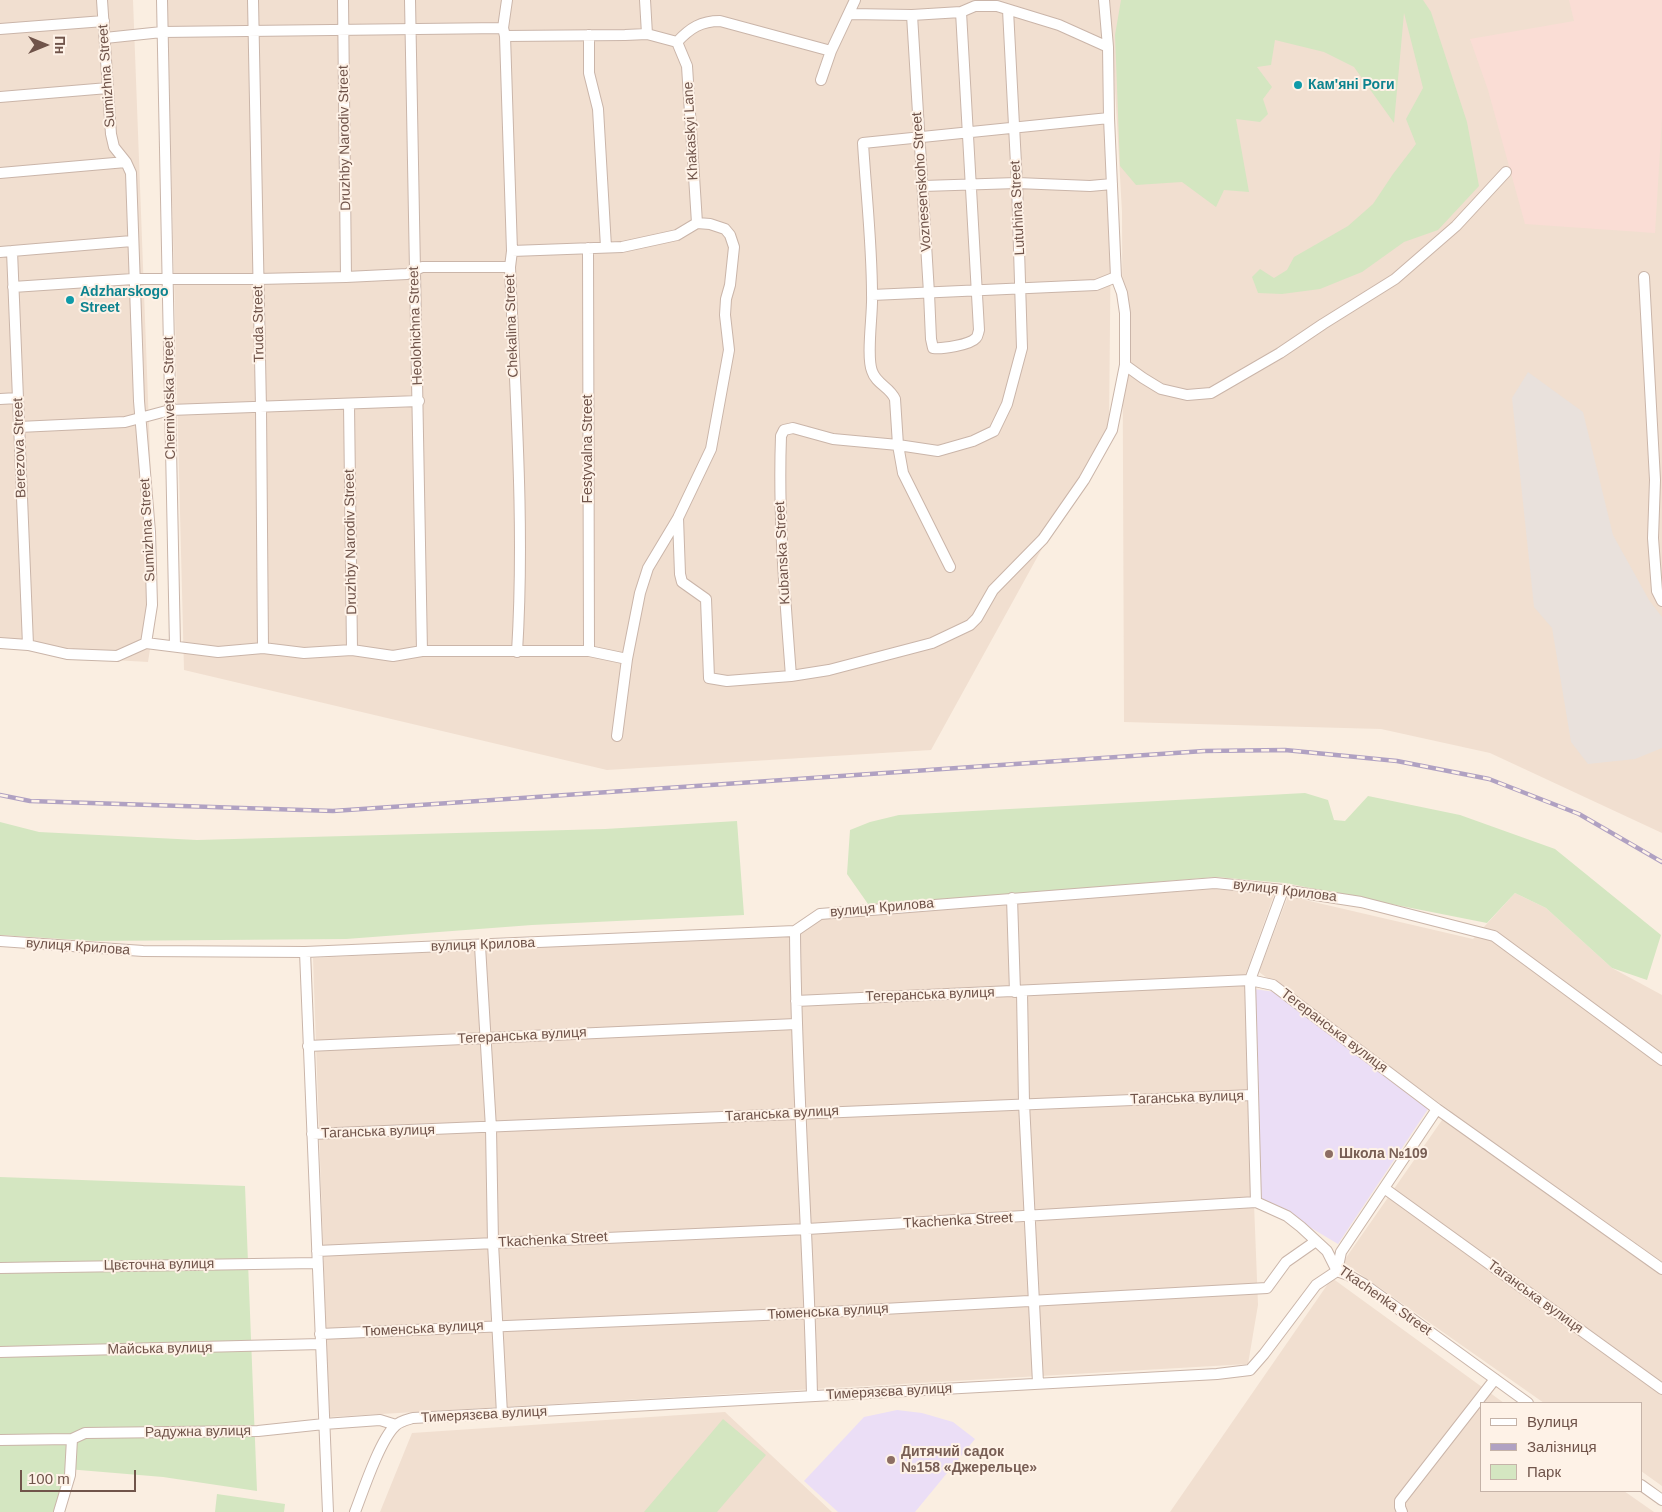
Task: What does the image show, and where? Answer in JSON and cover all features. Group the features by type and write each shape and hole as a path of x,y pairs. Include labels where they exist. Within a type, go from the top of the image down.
{"street":[{"name":"Sumizhna Street","path":"102,0 111,134 114,147 126,162 131,173 132,241 140,417 150,532 152,605 146,643"},
{"name":"Chernivetska Street","path":"162,0 175,646"},
{"name":"Truda Street","path":"253,0 264,648"},
{"name":"Druzhby Narodiv Street","path":"343,0 346,277"},
{"name":"Heolohichna Street","path":"410,0 419,401 422,651"},
{"name":"Chekalina Street","path":"507,0 504,32 512,251 510,267 518,466 520,602 517,652"},
{"path":"645,0 647,34"},
{"path":"821,80 831,51 855,0"},
{"path":"678,518 682,582 706,599 709,678 727,681 791,676 829,670 932,643 970,625 977,618 994,590 1043,539 1084,480 1112,430 1125,364 1125,313 1122,293 1116,277 1108,47 1104,0"},
{"path":"850,14 912,15 962,12 975,6 997,6 1059,25 1108,47"},
{"name":"Lutuhina Street","path":"784,430 792,428 833,439 898,444 938,451 974,441 994,431 1007,404 1022,348 1022,289 1008,10"},
{"path":"962,12 970,185 978,291"},
{"name":"Voznesenskoho Street","path":"912,15 930,293 930,339 933,348 971,341 977,337 979,330 978,291"},
{"path":"0,29 104,21"},
{"path":"105,38 162,32 411,29 624,36 647,34 677,42 688,30 698,24 720,21 831,51"},
{"path":"589,35 589,73 598,109 606,248"},
{"name":"Khakaskyi Lane","path":"677,42 688,66 697,222"},
{"path":"0,96 108,88"},
{"path":"950,567 903,474 898,444 895,399 893,394 882,386 875,377 870,364 872,295 863,143 1109,118"},
{"path":"0,173 126,162"},
{"path":"1125,364 1161,389 1187,395 1211,393 1280,353 1395,279 1456,226 1506,172"},
{"path":"923,186 1017,183 1090,186 1112,184"},
{"path":"512,251 622,247 677,235 697,222 725,229 730,235 734,247 725,314 729,350 711,449 678,518 648,568 640,593 627,659 617,736"},
{"path":"0,252 132,241"},
{"name":"Festyvalna Street","path":"588,248 589,651"},
{"name":"Berezova Street","path":"12,251 28,645"},
{"path":"13,287 134,279 258,280 346,277 407,274 422,267 510,267"},
{"path":"872,295 1096,285 1116,277"},
{"path":"1644,277 1656,480 1653,538 1657,591 1662,600"},
{"path":"0,399 18,398"},
{"path":"19,427 126,422 170,410 419,401"},
{"name":"Druzhby Narodiv Street","path":"349,404 352,650"},
{"name":"Kubanska Street","path":"784,430 781,436 779,489 791,676"},
{"path":"0,643 28,645 67,654 117,656 146,643 218,652 264,648 304,653 352,650 392,656 422,651 589,651 627,659"},
{"name":"вулиця Крилова","path":"0,941 143,951 305,952 795,931 820,914 1215,883 1283,890 1361,902 1494,936 1662,1060"},
{"path":"1256,1202 1250,980 1283,890"},
{"path":"1012,898 1031,1216 1038,1383"},
{"path":"795,931 796,1024 807,1229 812,1396"},
{"path":"480,946 491,1128 493,1243 502,1414"},
{"path":"305,952 328,1512"},
{"name":"Тегеранська вулиця","path":"796,1001 1250,980 1273,986 1437,1109 1662,1269"},
{"name":"Тегеранська вулиця","path":"308,1046 796,1024"},
{"name":"Таганська вулиця","path":"312,1134 491,1128 1024,1103 1253,1096"},
{"path":"1337,1270 1341,1252 1437,1109"},
{"name":"Таганська вулиця","path":"1384,1188 1662,1389"},
{"name":"Tkachenka Street","path":"317,1251 807,1229 1256,1202 1287,1216 1327,1251 1337,1270 1364,1284 1527,1402"},
{"name":"Тюменська вулиця","path":"321,1339 497,1326 810,1313 1267,1288 1286,1262 1316,1241"},
{"name":"Цвєточна вулиця","path":"0,1268 317,1263"},
{"name":"Тимерязєва вулиця","path":"396,1425 412,1418 1217,1374 1250,1370 1316,1285 1337,1270"},
{"name":"Майська вулиця","path":"0,1352 237,1347 321,1339"},
{"path":"1402,1512 1400,1501 1496,1379"},
{"name":"Радужна вулиця","path":"0,1440 72,1439 85,1433 258,1431 380,1420 396,1425"},
{"path":"355,1512 384,1442 396,1425"},
{"path":"59,1512 71,1469 72,1439"},
{"path":"1642,1486 1662,1500"}],"shaded area":[{"path":"0,0 133,0 156,612 148,662 62,657 27,648 0,646"},
{"path":"167,0 1101,0 1112,115 1109,427 931,750 607,770 184,670"},
{"path":"1110,0 1662,0 1662,833 1490,753 1381,729 1124,722 1122,212"},
{"path":"1569,0 1662,0 1662,118 1655,233 1525,224 1488,90 1470,39 1574,21"},
{"path":"1528,372 1583,412 1613,535 1649,600 1662,617 1662,748 1635,759 1588,764 1571,742 1552,628 1534,607 1512,398"},
{"path":"1214,889 1274,895 1245,976 1258,1305 1248,1364 329,1417 313,958 798,934 821,918"},
{"path":"1515,893 1546,908 1612,968 1662,995 1662,1486 1642,1472 1642,1402 1543,1402 1343,1262 1449,1110 1259,972 1288,896 1473,939"},
{"name":"Школа №109","path":"1254,989 1275,992 1428,1109 1338,1244 1261,1198"},
{"path":"1332,1278 1503,1402 1480,1402 1480,1492 1625,1492 1654,1512 1170,1512"},
{"name":"Дитячий садок №158 «Джерельце»","path":"897,1410 922,1413 953,1422 975,1439 915,1512 838,1512 804,1481 864,1417"},
{"path":"725,1412 832,1512 380,1512 412,1433"}],"green space":[{"path":"1121,0 1423,0 1431,12 1467,122 1479,186 1438,230 1404,242 1362,272 1320,289 1282,294 1258,293 1252,277 1260,269 1274,278 1287,270 1294,257 1348,226 1373,204 1416,144 1406,119 1423,88 1404,13 1394,123 1354,67 1324,52 1275,40 1271,65 1257,67 1272,87 1263,99 1268,114 1260,122 1236,119 1249,192 1224,190 1216,207 1182,182 1136,185 1120,166 1115,35"},
{"path":"1305,793 1328,800 1334,820 1345,821 1368,796 1460,815 1555,849 1661,935 1647,980 1612,968 1546,908 1515,893 1487,923 1285,883 1216,877 868,904 847,874 850,830 870,822 899,815"},
{"path":"737,821 744,915 532,925 346,939 94,941 0,935 0,822 39,832 197,840 605,829"},
{"path":"0,1177 245,1186 257,1491 163,1477 67,1469 56,1512 0,1512"},
{"path":"723,1419 766,1455 717,1512 644,1512"},
{"path":"217,1494 285,1504 284,1512 215,1512"}],"railway":[{"path":"0,795 30,801 333,811 1204,751 1285,750 1397,761 1489,779 1579,814 1662,862"}],"place":[{"name":"Кам'яні Роги","path":"1298,85"},
{"name":"Adzharskogo Street","path":"70,300"},
{"name":"Школа №109","path":"1329,1154"},
{"name":"Дитячий садок №158 «Джерельце»","path":"891,1460"}]}
